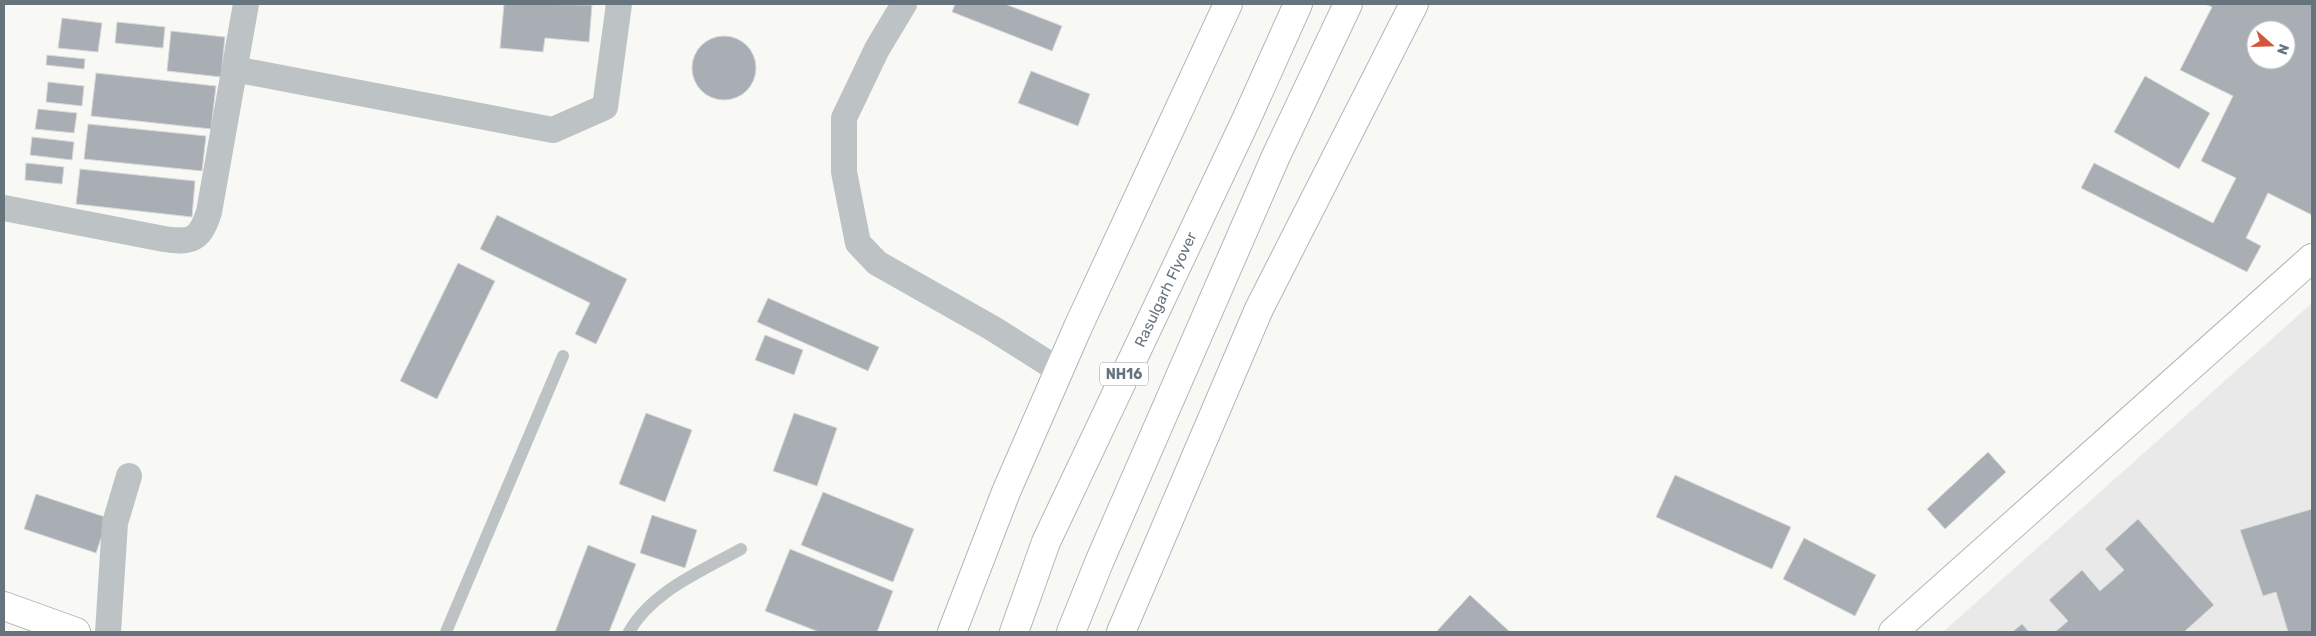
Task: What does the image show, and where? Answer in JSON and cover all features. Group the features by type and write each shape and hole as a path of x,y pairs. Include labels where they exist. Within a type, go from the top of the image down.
{"main road":[{"path":"952,632 1006,492 1228,4"},
{"name":"Rasulgarh Flyover","path":"1014,632 1046,542 1246,120 1298,4"},
{"path":"1071,632 1100,560 1272,165 1348,4"},
{"path":"1121,632 1259,309 1414,4"},
{"path":"1893,632 2312,258"},
{"path":"4,606 76,632"}],"street":[{"path":"4,208 164,239 184,242 196,237 204,226 209,212 246,4"},
{"path":"234,69 553,130 605,106 619,4"},
{"path":"904,4 877,49 844,118 844,172 858,243 877,263 984,323 1060,371"},
{"path":"108,632 116,523 128,476"}],"lane":[{"path":"446,632 563,356"},
{"path":"629,632 638,616 669,590 741,548"}],"shaded area":[{"path":"2312,303 2312,632 1943,632"}],"building":[{"path":"504,4 592,5 589,42 545,38 543,52 500,48"},
{"path":"955,4 1005,4 1062,26 1052,51 952,12"},
{"path":"2205,4 2312,4 2312,215 2268,193 2246,238 2261,246 2247,272 2081,188 2094,163 2213,223 2236,178 2201,161 2233,96 2180,70 2212,7"},
{"path":"62,18 102,23 98,52 58,48"},
{"path":"117,22 165,27 163,48 115,43"},
{"path":"171,31 225,37 221,77 167,71"},
{"path":"724,36 742,42 750,50 756,68 750,86 742,94 724,100 706,94 698,86 692,68 698,50 706,42"},
{"path":"47,55 85,59 84,69 46,65"},
{"path":"1031,71 1090,94 1078,126 1018,103"},
{"path":"96,73 216,86 211,129 91,116"},
{"path":"2145,76 2210,113 2179,169 2114,132"},
{"path":"48,82 84,86 82,106 46,102"},
{"path":"38,109 77,113 74,133 35,129"},
{"path":"88,124 206,136 202,171 84,159"},
{"path":"32,137 74,142 72,160 30,155"},
{"path":"26,163 64,167 62,184 25,180"},
{"path":"80,169 195,181 192,217 76,204"},
{"path":"497,215 627,279 596,344 575,334 590,303 480,249"},
{"path":"458,263 495,281 437,399 400,381"},
{"path":"768,298 879,347 868,371 757,322"},
{"path":"765,335 803,350 794,375 755,360"},
{"path":"646,413 692,430 665,502 619,484"},
{"path":"794,413 837,428 817,486 773,471"},
{"path":"1988,452 2006,472 1945,529 1927,509"},
{"path":"1675,475 1791,527 1772,569 1656,517"},
{"path":"823,492 914,529 893,582 801,545"},
{"path":"36,494 108,518 96,553 24,529"},
{"path":"2312,509 2312,632 2288,632 2276,592 2263,596 2240,530"},
{"path":"652,515 697,530 685,568 640,553"},
{"path":"2138,519 2214,605 2184,632 2055,632 2068,621 2049,600 2082,570 2100,591 2124,570 2105,549"},
{"path":"1804,538 1876,575 1855,616 1783,579"},
{"path":"588,545 636,564 609,632 555,632"},
{"path":"790,549 893,591 877,632 819,632 765,611"},
{"path":"1470,595 1510,632 1436,632"},
{"path":"2022,624 2029,632 2012,632"}]}
